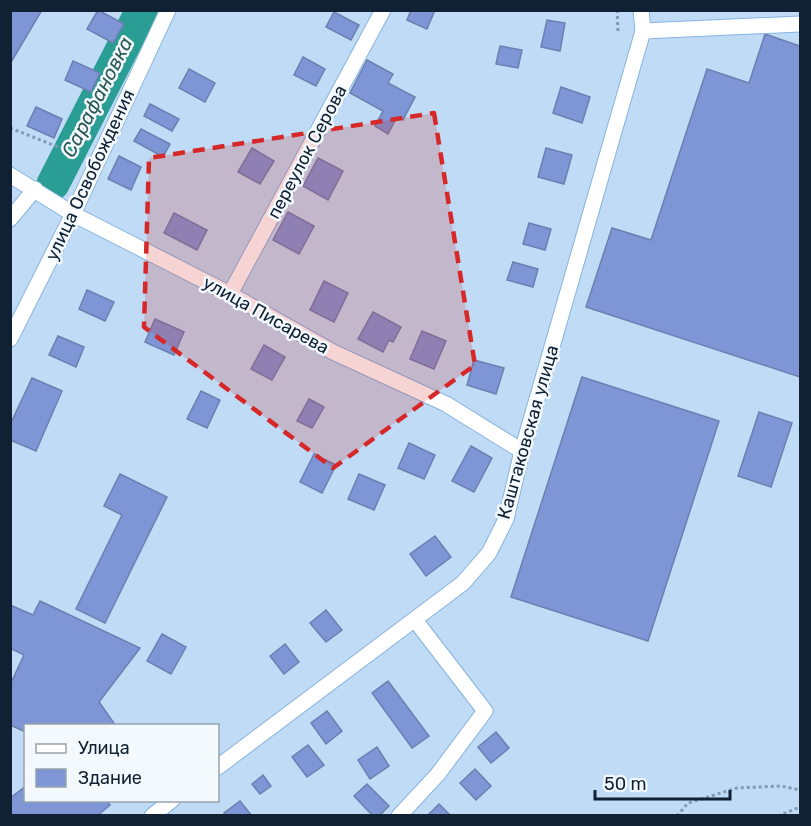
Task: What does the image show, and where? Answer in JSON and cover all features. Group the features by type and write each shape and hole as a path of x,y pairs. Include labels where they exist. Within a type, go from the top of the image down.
{"street":[{"name":"улица Освобождения","path":"10,339 74,214 168,10"},
{"name":"переулок Серова","path":"230,294 383,10"},
{"name":"Каштаковская улица","path":"219,766 463,583 489,553 506,519 522,451 643,31 642,10"},
{"path":"643,31 801,24"},
{"name":"улица Писарева","path":"10,176 74,214 230,294 333,352 446,404 522,451"},
{"path":"10,219 35,189"},
{"path":"399,816 438,774 485,711 415,620"},
{"path":"152,816 171,802"}],"path":[{"path":"617,10 618,31"},
{"path":"10,128 61,148"},
{"path":"677,816 688,803 737,788 781,786 801,790"},
{"path":"778,816 801,807"}],"highlighted area":[{"path":"434,113 475,365 333,468 144,327 149,158"}],"building":[{"path":"10,10 42,10 10,64"},
{"path":"98,10 124,24 113,43 87,29"},
{"path":"411,10 435,10 427,29 407,20"},
{"path":"334,12 359,25 351,40 326,27"},
{"path":"547,20 565,23 560,51 541,47"},
{"path":"765,34 800,46 800,377 586,307 612,228 651,240 707,69 749,83"},
{"path":"500,46 522,50 518,68 496,64"},
{"path":"303,57 325,69 316,86 294,75"},
{"path":"367,60 393,74 388,83 415,97 403,120 397,117 388,134 375,126 383,111 350,93"},
{"path":"73,61 100,73 91,92 65,80"},
{"path":"189,69 215,83 205,102 179,88"},
{"path":"561,87 590,97 582,123 553,113"},
{"path":"150,104 179,119 172,131 144,116"},
{"path":"36,107 62,119 54,138 27,126"},
{"path":"141,129 170,144 163,157 134,141"},
{"path":"252,148 274,161 260,184 238,172"},
{"path":"546,148 572,155 564,184 538,177"},
{"path":"119,156 141,167 131,190 108,179"},
{"path":"318,158 343,171 328,200 303,186"},
{"path":"288,212 314,226 299,254 273,240"},
{"path":"174,213 207,230 197,250 164,233"},
{"path":"529,223 551,229 545,250 523,244"},
{"path":"513,262 538,269 533,287 507,280"},
{"path":"324,281 348,293 334,322 310,310"},
{"path":"87,290 114,302 105,321 79,309"},
{"path":"373,312 401,327 393,342 389,340 383,352 358,339"},
{"path":"155,319 184,332 174,355 145,342"},
{"path":"422,331 446,341 434,369 410,359"},
{"path":"58,336 84,347 76,367 49,355"},
{"path":"264,345 285,357 272,380 251,369"},
{"path":"474,360 504,368 496,394 467,385"},
{"path":"582,377 719,421 648,641 511,597"},
{"path":"32,378 62,391 36,451 10,440 10,425"},
{"path":"201,391 220,400 207,428 187,419"},
{"path":"309,399 324,407 312,428 297,421"},
{"path":"759,412 792,423 771,487 738,476"},
{"path":"409,443 435,455 424,479 398,468"},
{"path":"471,446 492,458 474,492 452,481"},
{"path":"314,454 336,465 322,493 300,482"},
{"path":"120,474 167,497 105,623 76,609 122,515 104,506"},
{"path":"359,474 385,485 374,510 348,499"},
{"path":"435,536 451,557 426,576 410,554"},
{"path":"40,601 140,648 99,702 115,724 24,724 24,731 10,725 10,685 24,655 10,648 10,605 33,615"},
{"path":"326,610 342,630 326,642 310,623"},
{"path":"162,634 186,647 171,674 147,661"},
{"path":"285,644 299,662 284,674 270,656"},
{"path":"388,681 429,736 412,748 372,693"},
{"path":"327,711 342,731 326,744 311,723"},
{"path":"496,732 509,748 491,763 478,747"},
{"path":"308,745 324,765 307,777 292,757"},
{"path":"377,747 389,766 370,779 358,760"},
{"path":"475,769 491,786 476,800 460,783"},
{"path":"263,775 271,786 260,794 252,784"},
{"path":"367,784 389,806 379,816 373,816 354,796"},
{"path":"24,788 24,802 108,802 110,805 97,816 10,816 10,798"},
{"path":"240,801 252,816 226,816 224,813"},
{"path":"439,804 451,816 427,816"}],"waterway":[{"name":"Сарафановка","path":"53,184 142,10"}]}
